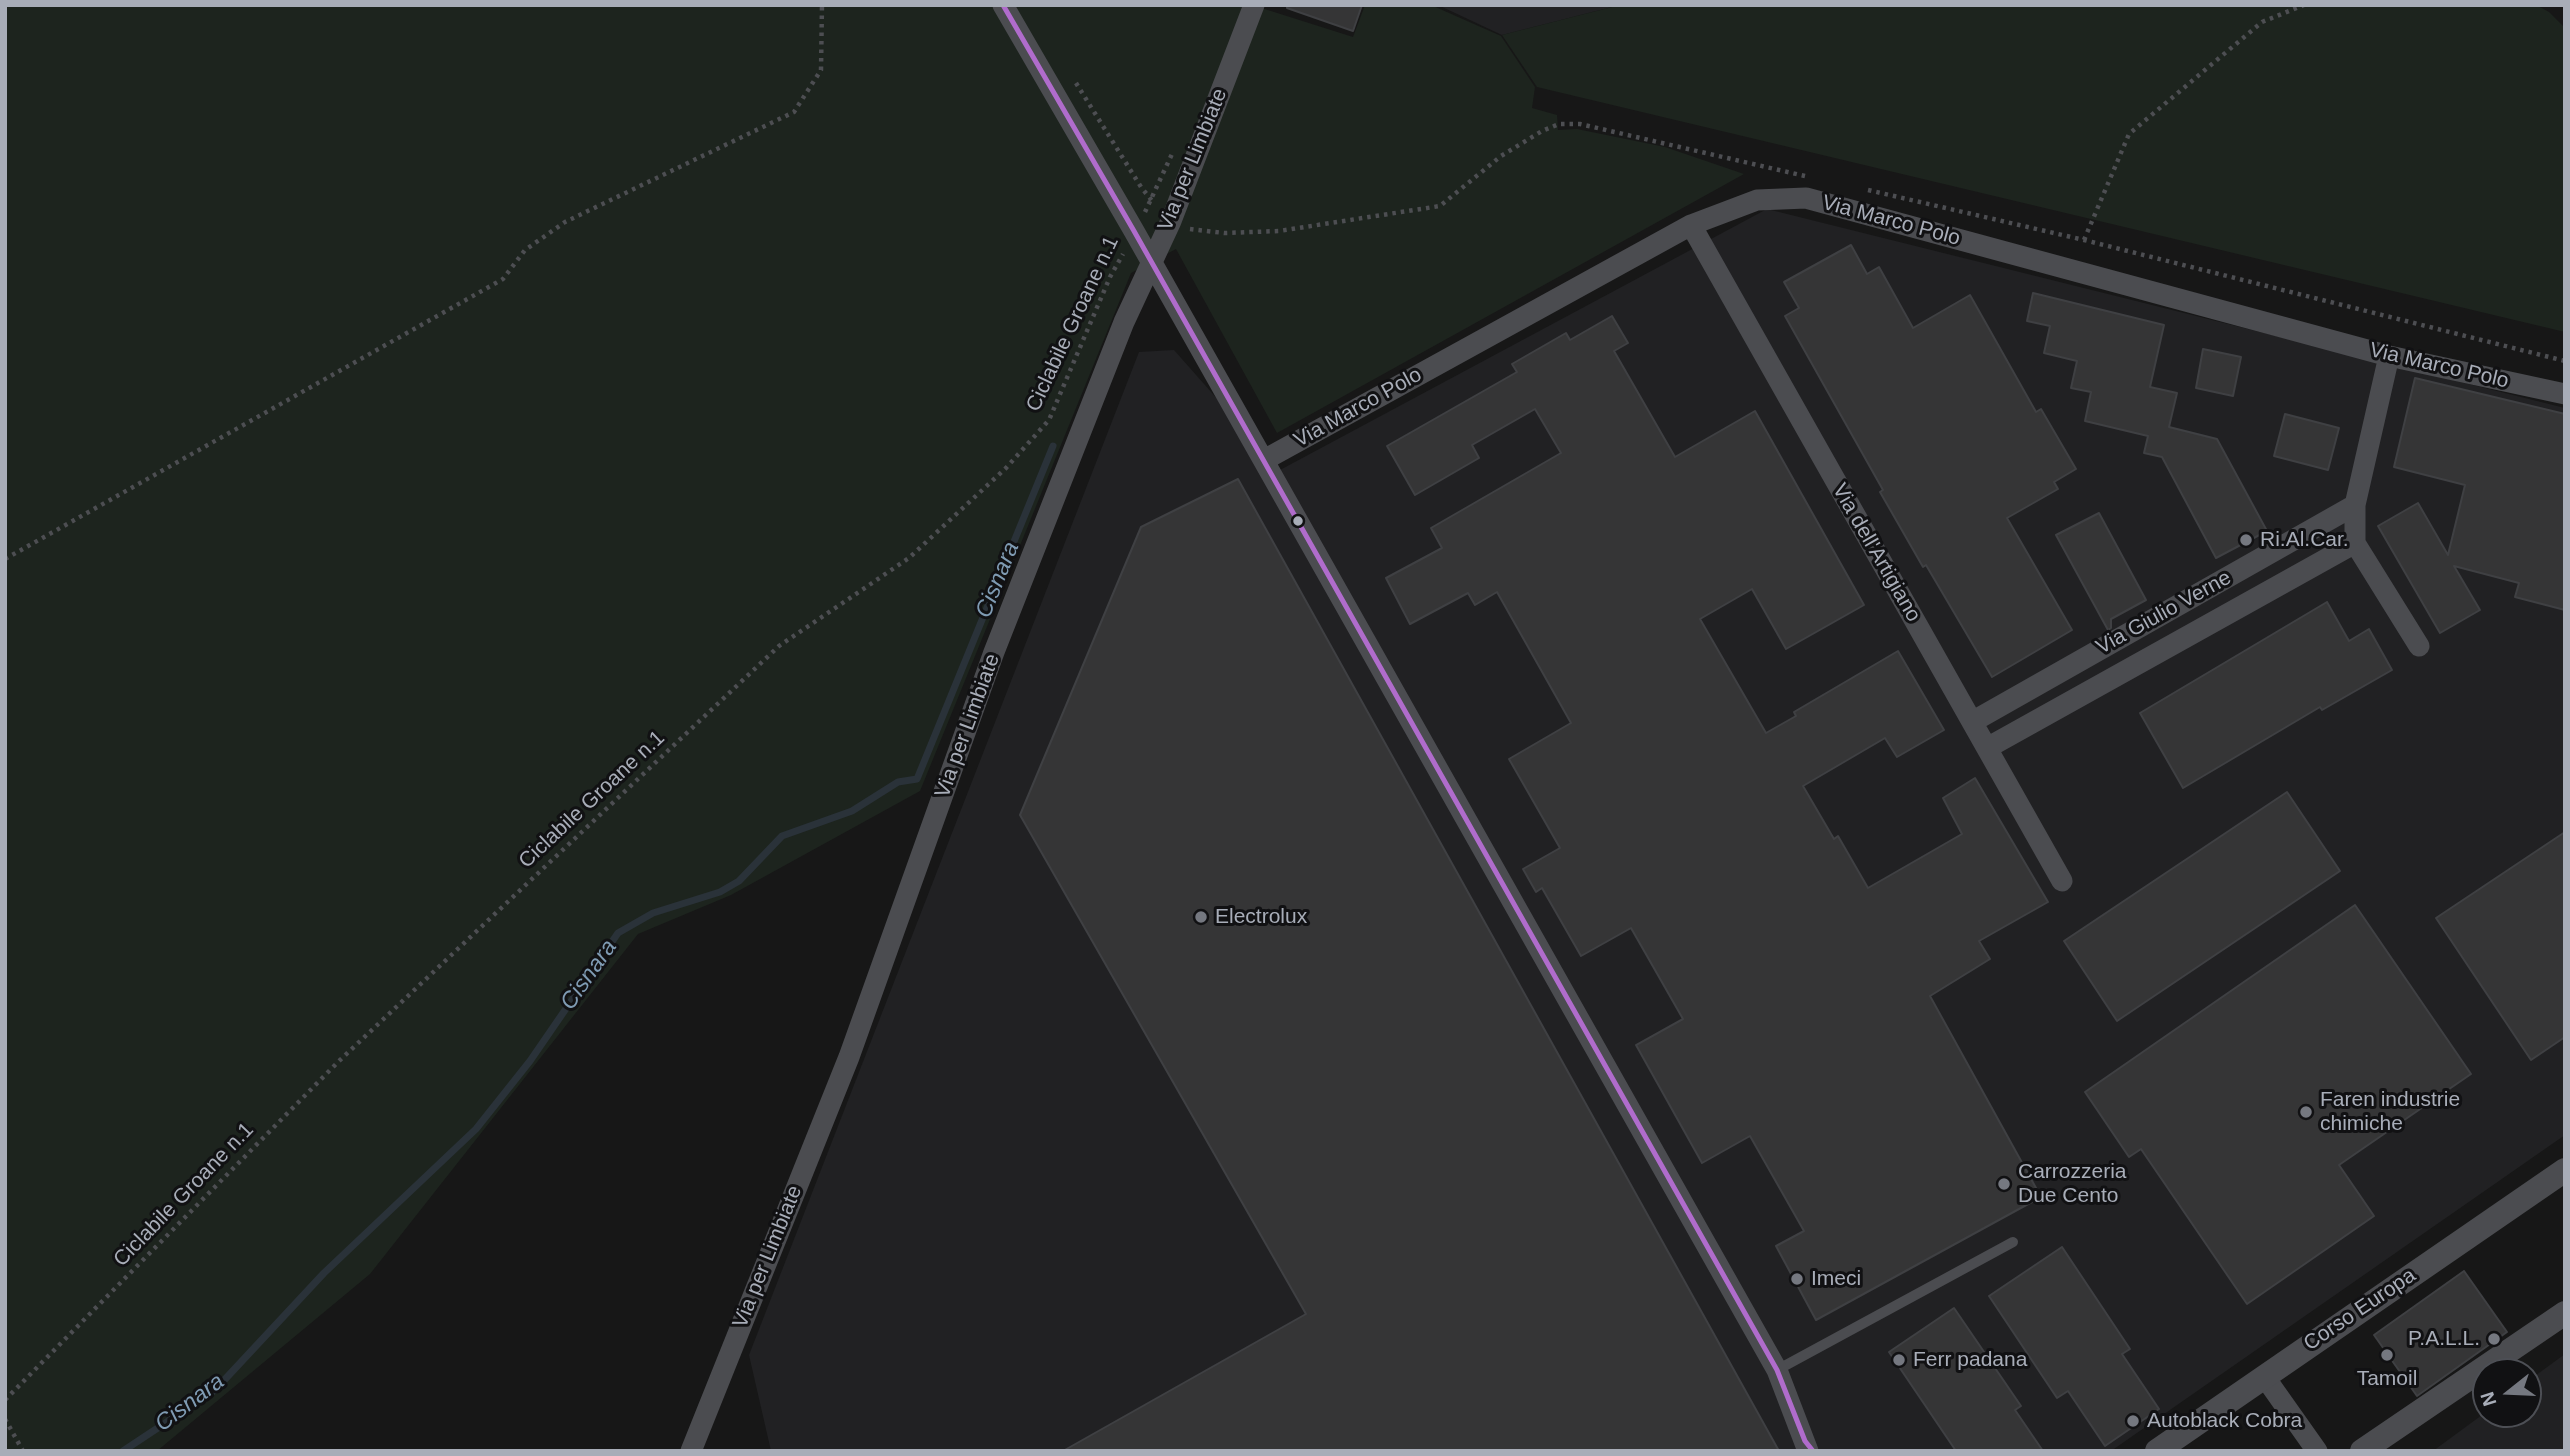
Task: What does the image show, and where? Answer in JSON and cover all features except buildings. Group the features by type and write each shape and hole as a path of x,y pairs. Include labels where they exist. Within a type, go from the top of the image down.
{"street":[{"path":"1003,5 1264,460 1777,1370 1809,1447"},
{"name":"Via per Limbiate","path":"698,1447 849,1056 994,652 1124,322 1171,221 1254,5"},
{"name":"Via Marco Polo","path":"1264,460 1691,225 1757,200 1806,198 2389,356 2565,394"},
{"name":"Via dell'Artigiano","path":"1691,225 2062,881"},
{"path":"2389,356 2356,505 2355,543 2419,646"},
{"name":"Via Giulio Verne","path":"1972,722 2356,505"},
{"name":"Via Giulio Verne","path":"1987,748 2355,543"},
{"name":"Corso Europa","path":"2157,1451 2565,1170"},
{"path":"2362,1451 2565,1313"},
{"path":"2264,1376 2317,1451"}],"lane":[{"path":"1777,1370 2012,1242"}],"path":[{"path":"5,559 503,279 525,250 565,222 794,112 821,71 822,5"},
{"path":"2084,240 2129,134 2262,22 2304,5"},
{"name":"Ciclabile Groane n.1","path":"7,1396 339,1061 779,646 909,558 1006,468 1048,420 1110,277 1152,200 1141,187 1073,79"},
{"path":"5,1419 23,1451"}],"shaded area":[{"path":"5,5 1252,5 1353,37 1365,5 1431,5 1501,36 1535,87 1532,108 1557,115 1558,130 1577,129 1665,147 1744,174 1277,433 1176,249 1131,273 920,791 731,895 638,934 370,1274 157,1451 5,1451"},
{"path":"1438,5 1620,5 1502,35"},
{"path":"1620,5 2536,5 2549,12 2565,28 2565,332 1537,87 1502,35"},
{"path":"1767,209 2565,408 2565,1135 2111,1451 771,1451 749,1355 1139,352 1174,350 1280,470"},
{"path":"2565,1354 2565,1451 2433,1451 2472,1422 2472,1428 2542,1428 2542,1371"}],"waterway":[{"name":"Cisnara","path":"123,1451 215,1390 324,1273 476,1129 530,1061 618,933 653,913 720,892 739,881 782,836 852,811 898,782 917,779 1053,446"}],"transit line":[{"path":"1003,5 1134,231 1777,1370 1805,1441 1813,1451"}],"place":[{"name":"Ri.Al.Car.","path":"2246,540"},
{"name":"Electrolux","path":"1201,917"},
{"name":"Faren industrie chimiche","path":"2306,1112"},
{"name":"Carrozzeria Due Cento","path":"2004,1184"},
{"name":"Imeci","path":"1797,1279"},
{"name":"P.A.L.L.","path":"2494,1339"},
{"name":"Tamoil","path":"2387,1355"},
{"name":"Ferr padana","path":"1899,1360"},
{"name":"Autoblack Cobra","path":"2133,1421"}]}
